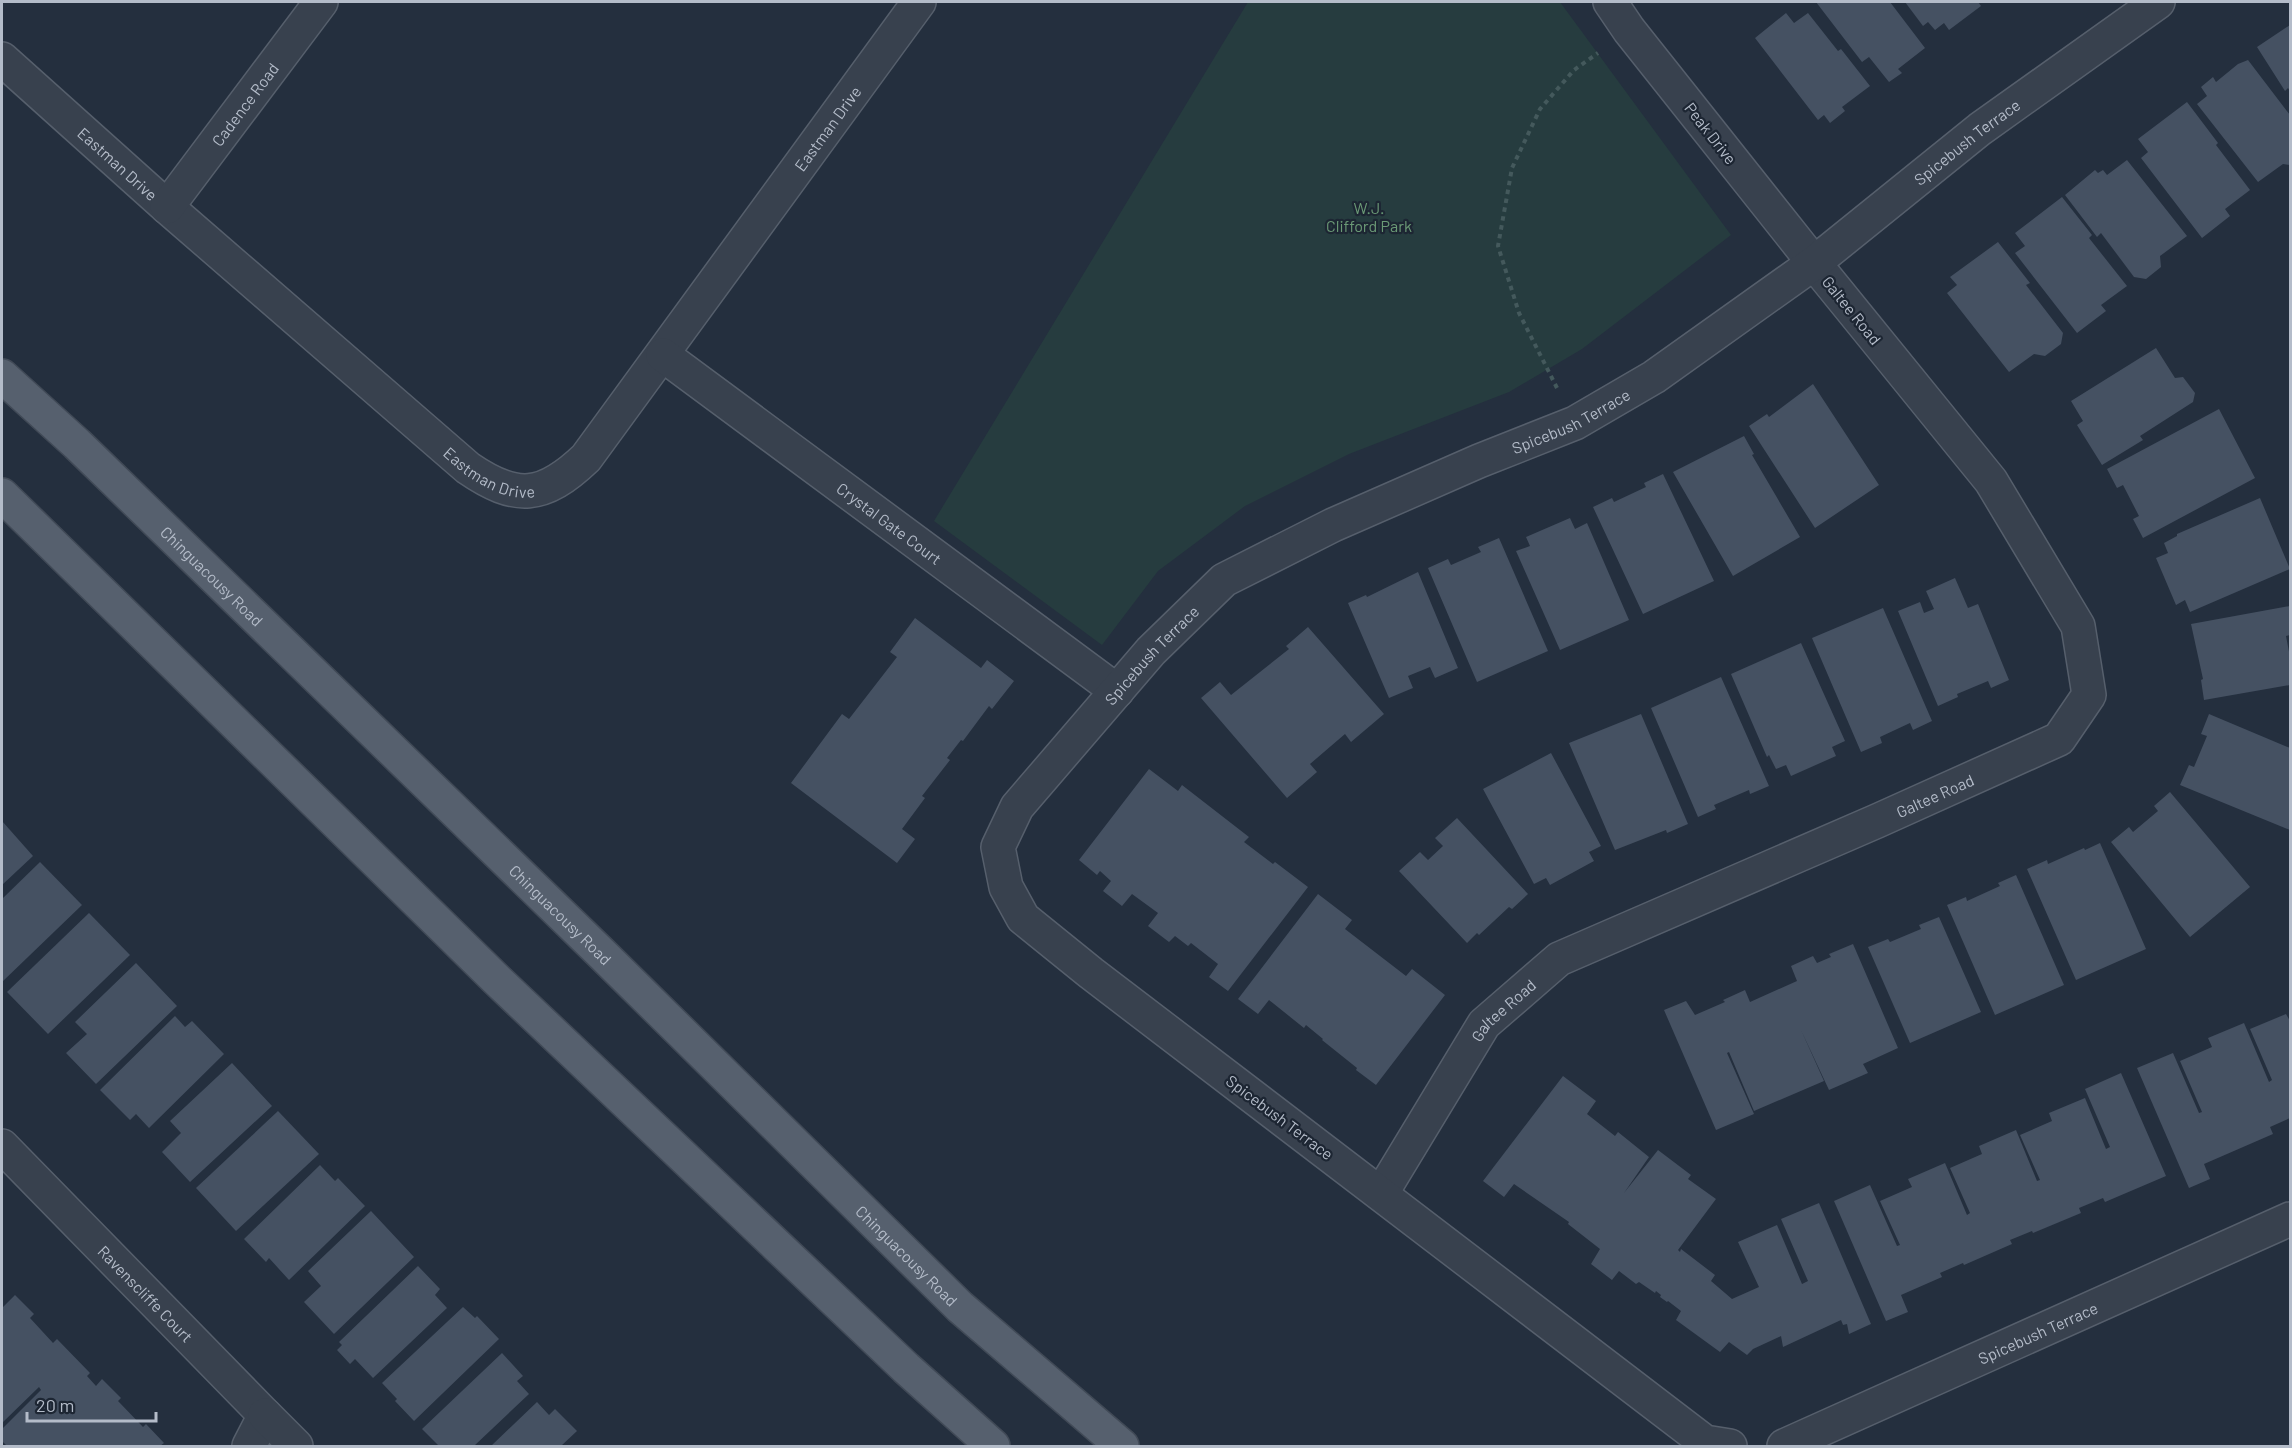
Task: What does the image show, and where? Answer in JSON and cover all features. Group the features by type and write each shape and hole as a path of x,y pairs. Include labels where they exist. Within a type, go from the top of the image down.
{"main road":[{"name":"Chinguacousy Road","path":"2,376 120,485 591,943 960,1307 1122,1446"},
{"path":"2,495 497,980 906,1368 993,1446"}],"street":[{"name":"Cadence Road","path":"167,207 321,2"},
{"name":"Eastman Drive","path":"2,59 167,207 468,468 487,482 506,490 527,492 548,487 567,476 586,458 919,2"},
{"name":"Peak Drive","path":"1610,2 1629,30 1814,263"},
{"name":"Spicebush Terrace","path":"1730,1446 1705,1442 1100,980 1023,918 1006,887 998,847 1017,807 1150,651 1224,580 1332,525 1479,461 1575,423 1654,377 1814,263 1980,129 2158,2"},
{"name":"Galtee Road","path":"1381,1194 1484,1024 1558,958 2059,739 2089,695 2078,626 1991,481 1814,263"},
{"name":"Crystal Gate Court","path":"663,355 1117,691"},
{"name":"Ravenscliffe Court","path":"2,1146 296,1446"},
{"name":"Spicebush Terrace","path":"1784,1446 2290,1219"},
{"path":"249,1446 265,1415"}],"path":[{"path":"1575,423 1519,313 1498,246 1512,168 1540,109 1574,70 1629,30"}],"green space":[{"name":"W.J. Clifford Park","path":"1248,2 1560,2 1731,235 1582,349 1509,392 1349,454 1245,506 1158,571 1102,645 934,521"}],"building":[{"path":"1816,2 1890,2 1925,48 1898,69 1902,73 1889,82 1869,57 1862,62"},
{"path":"1905,2 1978,2 1981,6 1949,30 1944,23 1935,30 1928,22 1923,26"},
{"path":"1786,13 1794,23 1808,13 1838,51 1841,49 1870,86 1842,107 1845,111 1830,123 1824,115 1818,120 1755,38"},
{"path":"2290,25 2290,91 2288,88 2285,91 2257,47"},
{"path":"2248,60 2290,115 2290,165 2283,164 2258,182 2197,104 2207,96 2201,87 2213,77 2216,82 2238,64"},
{"path":"2187,102 2250,190 2225,209 2230,216 2202,238 2141,158 2148,152 2138,139"},
{"path":"2127,160 2187,236 2160,256 2161,267 2146,279 2134,277 2101,233 2097,237 2065,195 2095,170 2098,173 2103,170 2107,175"},
{"path":"2062,197 2092,235 2089,238 2127,286 2101,305 2106,311 2077,333 2015,253 2025,246 2015,233"},
{"path":"1998,242 2030,283 2026,285 2063,333 2061,344 2045,356 2034,354 2009,372 1947,293 1957,285 1950,277"},
{"path":"2156,348 2175,378 2183,377 2195,393 2193,402 2140,436 2143,440 2102,465 2077,425 2083,421 2071,401"},
{"path":"1813,384 1879,485 1815,528 1749,426 1767,414 1769,417"},
{"path":"2219,409 2255,478 2143,538 2133,519 2139,516 2123,485 2117,488 2107,469"},
{"path":"1744,436 1754,454 1752,455 1800,537 1733,576 1673,472"},
{"path":"1663,474 1714,581 1643,614 1593,507 1612,498 1614,502 1646,487 1644,483"},
{"path":"2260,498 2290,569 2190,612 2185,600 2176,605 2156,558 2168,553 2164,543 2177,534"},
{"path":"1570,518 1575,529 1587,523 1629,620 1560,650 1516,551 1530,546 1526,537"},
{"path":"1499,538 1548,651 1477,682 1428,568 1448,559 1451,565 1481,552 1478,547"},
{"path":"1418,572 1458,668 1435,678 1430,667 1408,676 1413,688 1389,698 1348,603 1366,595 1367,597"},
{"path":"1955,578 1968,608 1978,604 2009,680 1991,688 1988,681 1957,694 1958,697 1938,706 1898,611 1920,602 1924,613 1934,609 1926,591"},
{"path":"2290,606 2290,635 2286,636 2290,657 2290,685 2204,700 2201,680 2203,679 2191,624"},
{"path":"1883,608 1932,721 1913,730 1910,723 1880,737 1882,743 1861,752 1812,638"},
{"path":"915,618 981,668 987,660 1014,681 992,709 989,706 963,741 961,740 947,758 950,760 922,796 925,798 902,829 915,839 897,863 791,783 842,714 849,719 897,657 890,652"},
{"path":"1308,627 1384,714 1351,742 1345,734 1310,764 1317,772 1287,798 1201,698 1220,682 1231,695 1289,649 1286,646"},
{"path":"1801,643 1845,741 1832,747 1836,756 1791,776 1786,765 1776,769 1769,755 1767,757 1731,674"},
{"path":"1721,677 1769,786 1750,794 1749,790 1714,805 1716,809 1698,817 1651,708"},
{"path":"1641,714 1688,824 1615,850 1569,743"},
{"path":"2209,714 2290,748 2290,830 2180,785 2189,765 2194,767 2207,736 2201,734"},
{"path":"1551,753 1601,846 1589,852 1594,861 1550,885 1546,878 1534,884 1483,789"},
{"path":"1149,769 1178,791 1182,785 1249,837 1244,842 1308,887 1228,991 1209,977 1218,964 1191,943 1188,946 1175,936 1169,942 1148,926 1158,913 1132,894 1122,906 1103,891 1111,881 1100,871 1097,875 1079,860"},
{"path":"2170,792 2250,887 2190,937 2111,842 2129,827 2133,832 2158,811 2154,806"},
{"path":"1457,818 1528,894 1467,943 1399,871 1420,852 1428,860 1443,846 1435,838"},
{"path":"2,821 33,856 2,885"},
{"path":"2100,843 2146,949 2076,980 2027,869 2047,860 2048,864"},
{"path":"40,862 82,905 2,982 2,899"},
{"path":"2016,875 2064,985 1995,1015 1947,905 1966,897 1967,901 2000,886 1998,883"},
{"path":"1318,894 1352,920 1345,929 1406,976 1412,969 1445,995 1376,1085 1306,1025 1304,1028 1269,1000 1258,1014 1238,999"},
{"path":"89,913 130,955 48,1034 7,992"},
{"path":"1939,917 1981,1012 1910,1043 1868,947 1888,939 1890,942 1921,929 1919,925"},
{"path":"1853,944 1898,1048 1863,1064 1868,1073 1829,1090 1801,1030 1824,1081 1754,1111 1729,1052 1727,1053 1754,1114 1716,1130 1664,1010 1686,1001 1695,1015 1745,990 1750,1002 1797,981 1791,966 1813,956 1817,963 1831,957 1829,954"},
{"path":"136,963 177,1006 96,1084 66,1053 87,1034 75,1022"},
{"path":"2286,1014 2290,1021 2290,1118 2270,1127 2273,1134 2204,1164 2210,1179 2189,1188 2137,1068 2173,1053 2199,1113 2202,1112 2180,1061 2212,1047 2208,1038 2244,1023 2269,1082 2272,1080 2250,1029"},
{"path":"175,1016 185,1027 192,1021 224,1054 149,1128 136,1114 130,1120 100,1090"},
{"path":"232,1063 272,1106 190,1182 162,1152 181,1133 170,1121"},
{"path":"2121,1073 2166,1176 2105,1202 2103,1198 2079,1208 2081,1213 2010,1240 2012,1244 1940,1273 1942,1277 1901,1295 1908,1312 1886,1321 1834,1201 1870,1185 1897,1246 1900,1245 1880,1201 1912,1187 1908,1179 1945,1163 1967,1215 1970,1213 1950,1168 1982,1154 1979,1146 2016,1130 2037,1181 2040,1180 2020,1135 2052,1121 2049,1113 2085,1098 2106,1149 2110,1147 2085,1089"},
{"path":"1563,1076 1596,1101 1587,1114 1615,1136 1618,1132 1649,1157 1624,1193 1658,1150 1691,1175 1688,1179 1716,1199 1678,1250 1680,1252 1681,1249 1715,1275 1711,1281 1732,1299 1759,1287 1738,1242 1777,1225 1802,1284 1808,1281 1781,1219 1819,1203 1871,1324 1849,1334 1847,1324 1843,1325 1841,1320 1783,1347 1781,1336 1753,1349 1747,1355 1729,1342 1720,1352 1676,1320 1681,1311 1660,1297 1661,1295 1656,1291 1655,1293 1639,1282 1636,1284 1619,1271 1612,1280 1591,1264 1600,1249 1568,1224 1569,1222 1514,1184 1504,1197 1483,1181"},
{"path":"278,1111 319,1154 236,1231 196,1188"},
{"path":"320,1165 335,1181 338,1178 365,1206 289,1280 269,1258 266,1262 244,1239"},
{"path":"371,1211 414,1257 334,1334 304,1302 321,1286 308,1271"},
{"path":"418,1266 440,1289 435,1295 447,1308 373,1378 355,1359 350,1364 337,1350 342,1345 339,1342"},
{"path":"15,1295 34,1314 30,1318 53,1343 57,1339 90,1373 87,1376 96,1386 102,1379 121,1398 118,1401 143,1427 146,1424 164,1443 160,1446 7,1446 2,1441 2,1429 41,1390 39,1387 2,1423 2,1308"},
{"path":"463,1307 475,1318 477,1316 499,1339 414,1421 382,1383"},
{"path":"502,1353 523,1376 517,1381 529,1394 474,1446 439,1446 422,1429"},
{"path":"537,1402 549,1415 555,1409 577,1431 561,1446 491,1446"}]}
